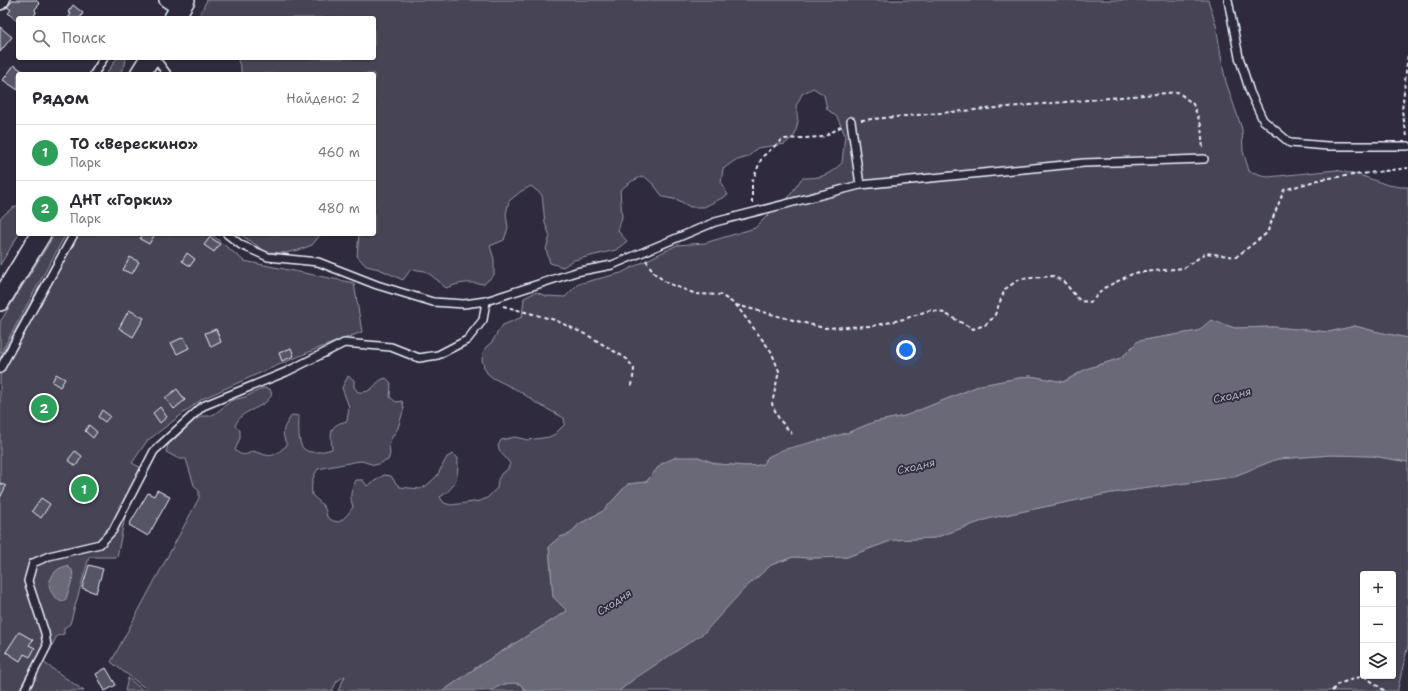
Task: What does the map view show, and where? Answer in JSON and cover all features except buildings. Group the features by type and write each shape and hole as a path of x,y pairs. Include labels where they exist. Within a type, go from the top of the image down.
{"main road":[{"path":"141,72 149,60"},
{"path":"0,301 40,236"}],"street":[{"path":"0,3 3,0"}],"lane":[{"path":"1228,0 1239,57 1250,92 1263,120 1290,142 1328,146 1408,146"},
{"path":"95,72 103,60"},
{"path":"156,60 166,72"},
{"path":"851,121 860,185"},
{"path":"230,236 241,245 268,258 318,262 377,285 434,302 464,304 486,301 576,272 612,265 714,222 860,185 1084,163 1204,159"},
{"path":"0,369 73,236"},
{"path":"24,691 47,646 45,633 28,581 33,563 49,556 100,544 113,530 154,451 203,406 286,372 344,343 391,347 419,358 438,355 466,340 483,320 486,301"}],"path":[{"path":"1408,53 1402,111 1408,139"},
{"path":"752,212 752,182 762,157 783,139 824,137 851,121 1178,92 1193,104 1201,125 1204,159"},
{"path":"736,306 824,328 873,326 904,320 930,310 944,313 973,329 985,325 994,317 1005,289 1020,279 1053,276 1064,282 1080,301 1091,302 1104,288 1134,273 1184,268 1206,253 1236,257 1267,233 1284,190 1322,178 1408,168"},
{"path":"640,253 654,273 666,283 696,294 721,295 736,306 771,351 777,364 779,371 772,404 779,420 792,434"},
{"path":"486,301 555,320 595,340 627,359 634,369 632,386"},
{"path":"1332,691 1338,684 1360,677"},
{"path":"1367,679 1385,691"}],"shaded area":[{"path":"207,0 1208,0 1216,25 1226,82 1242,129 1243,151 1249,171 1268,177 1336,170 1362,176 1388,185 1408,187 1408,338 1355,326 1329,332 1273,327 1235,328 1211,321 1198,331 1138,341 1121,358 1086,369 1063,382 1030,376 981,385 905,416 874,422 847,433 768,457 763,465 746,466 717,464 698,457 661,464 646,482 628,484 603,511 579,524 570,534 560,537 549,546 553,597 567,611 477,667 443,691 338,691 345,676 337,681 332,691 149,691 111,662 199,498 199,491 194,485 186,459 179,459 166,452 168,445 196,419 216,413 232,400 245,397 263,388 270,389 272,395 267,401 259,407 247,412 237,421 235,426 240,430 240,438 235,450 243,455 253,451 271,456 278,453 287,445 283,433 292,415 299,416 299,435 302,447 306,451 321,452 332,449 332,430 336,425 347,421 349,407 342,388 348,376 354,380 354,387 358,392 368,391 386,378 391,383 390,397 396,402 402,401 404,408 398,428 391,439 388,460 375,465 361,461 318,469 312,481 312,495 324,507 327,517 333,521 339,522 353,507 351,493 356,480 363,480 367,486 384,475 391,476 400,487 420,489 426,486 437,476 447,457 453,454 458,458 458,471 453,485 440,497 444,503 451,505 480,501 487,498 497,488 498,480 501,474 507,470 510,464 499,449 498,446 501,440 515,437 528,440 549,437 555,434 565,424 564,418 536,403 519,391 493,378 487,373 484,367 482,360 486,347 492,342 503,325 522,317 524,298 536,292 546,296 565,297 578,284 621,273 677,245 705,243 755,228 774,209 786,201 802,178 819,177 832,171 842,163 845,135 837,117 827,109 824,95 813,88 802,94 796,106 798,121 795,135 785,144 757,148 748,157 734,161 723,169 721,183 728,195 704,207 690,207 678,200 663,197 654,185 644,176 632,181 620,190 622,217 618,231 627,241 616,250 574,260 563,267 550,263 546,249 550,236 545,223 542,195 531,186 520,192 509,201 506,214 508,228 504,240 490,246 494,259 494,275 484,284 465,283 446,288 425,271 411,269 403,280 379,269 366,266 357,256 359,236 376,236 376,72 241,72 238,60 376,60 376,16 199,16"},
{"path":"116,60 126,60 125,65 120,72 107,72"},
{"path":"16,206 16,236 18,236 0,265 0,218"},
{"path":"54,236 65,236 0,354 0,322"},
{"path":"68,236 213,236 244,261 354,283 362,332 314,350 202,399 147,441 132,463 147,471 127,507 117,557 89,557 70,624 64,628 64,634 57,636 43,662 84,691 0,691 0,357"},
{"path":"243,236 319,236 312,245 299,250 285,253 266,252"},
{"path":"1331,455 1373,456 1408,462 1408,645 1398,691 619,691 744,589 771,565 793,557 847,557 893,540 934,538 991,518 1111,493 1232,477 1277,459"},
{"path":"128,678 144,691 125,691"},
{"path":"510,682 520,684 526,691 491,691 494,688"}],"water":[{"name":"Сходня","path":"1211,320 1235,328 1273,327 1329,332 1355,326 1408,338 1408,462 1373,456 1331,455 1277,459 1232,477 1111,493 991,518 934,538 893,540 847,557 793,557 771,565 744,589 704,633 634,679 619,691 526,691 520,684 513,683 501,685 491,691 443,691 477,667 567,611 553,597 549,546 560,537 570,534 579,524 603,511 628,484 646,482 661,464 676,457 698,457 717,464 746,466 762,465 768,457 782,450 847,433 874,422 905,416 981,385 1030,376 1064,382 1086,369 1121,358 1138,341 1198,331"},
{"path":"67,566 72,570 73,577 66,599 63,601 53,595 49,584 55,572 60,568"}],"place":[{"name":"ДНТ «Горки»","path":"44,408"},
{"name":"ТО «Верескино»","path":"84,489"}]}
